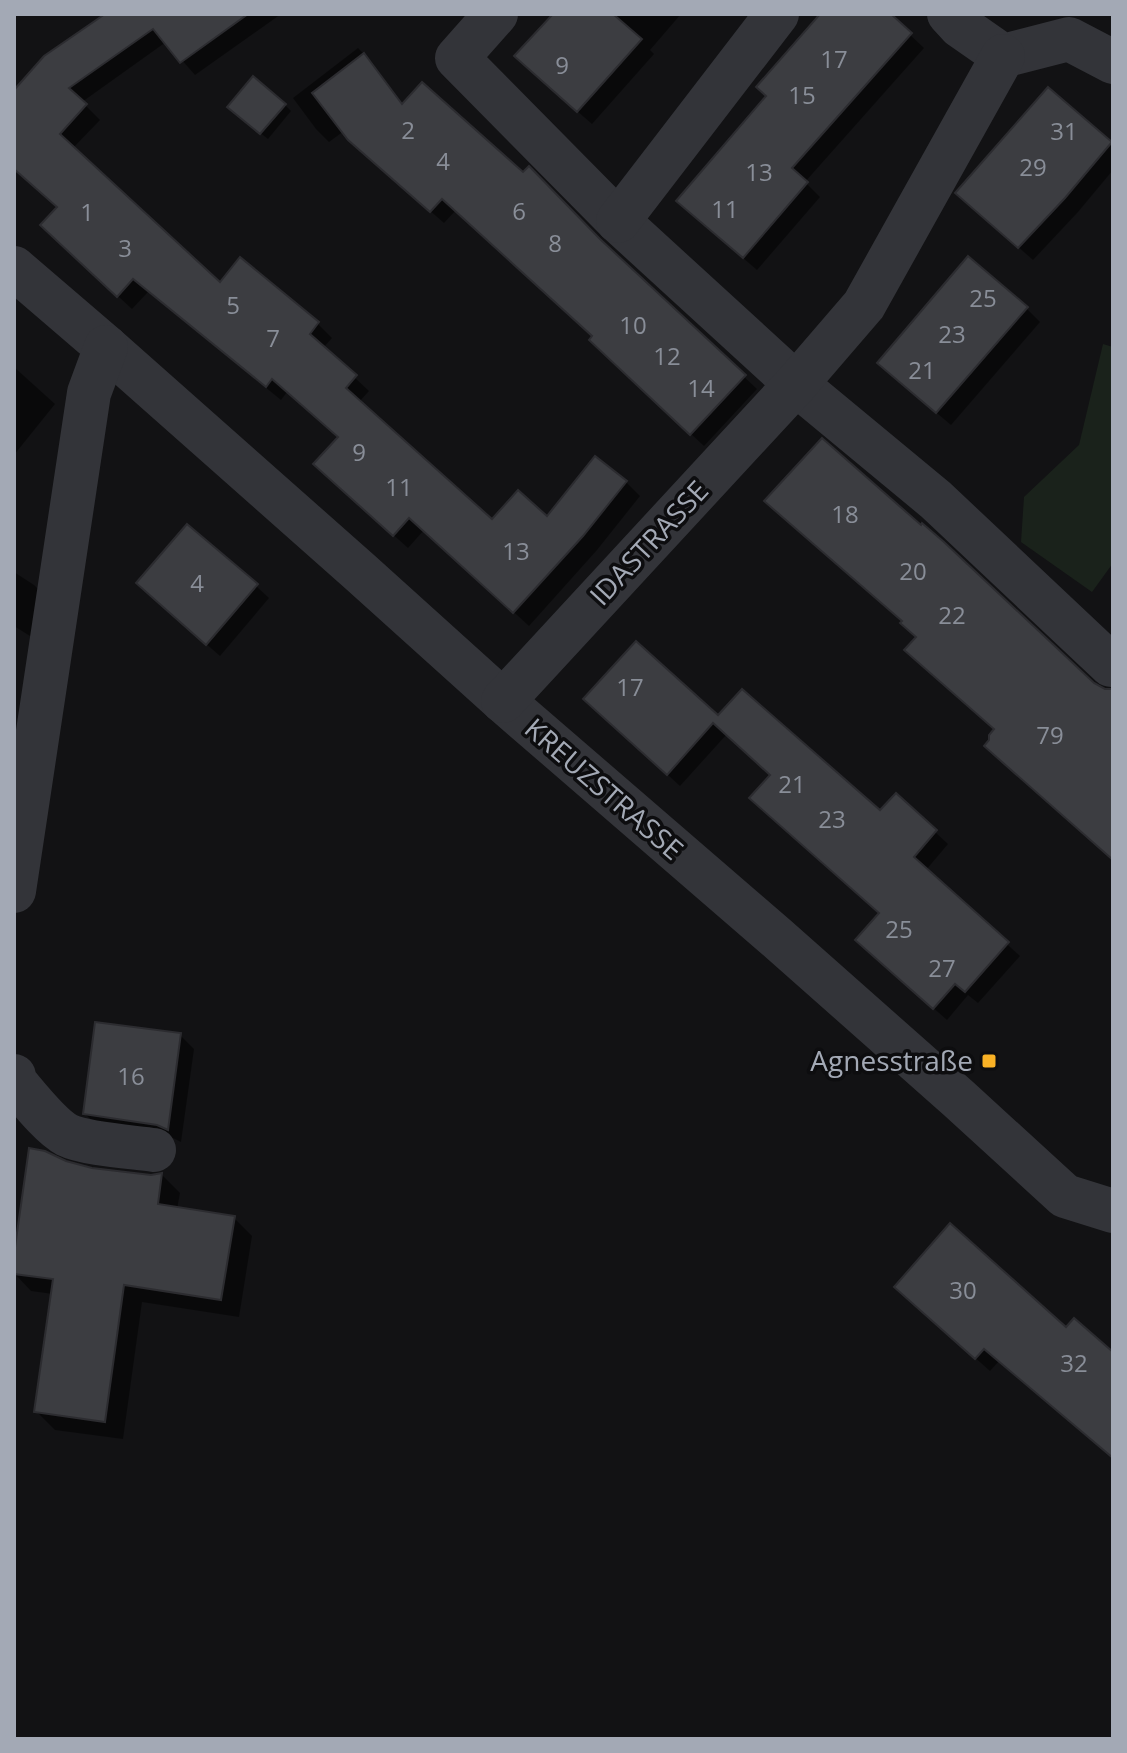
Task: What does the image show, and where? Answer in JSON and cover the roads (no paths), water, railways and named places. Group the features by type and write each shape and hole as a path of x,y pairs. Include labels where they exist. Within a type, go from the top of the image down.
{"street":[{"path":"496,14 457,58 618,221 796,384 936,500 1111,665"},
{"path":"618,221 777,14"},
{"path":"949,14 960,26 1003,56 1069,39 1113,62"},
{"name":"IDASTRASSE","path":"503,701 796,384 864,305 1003,56"},
{"name":"KREUZSTRASSE","path":"14,268 503,701 799,957 1065,1196 1113,1211"},
{"path":"14,891 89,393 106,347"},
{"path":"14,1076 15,1082 39,1111 66,1135 154,1150"}],"place":[{"name":"Agnesstraße","path":"989,1061"}]}
